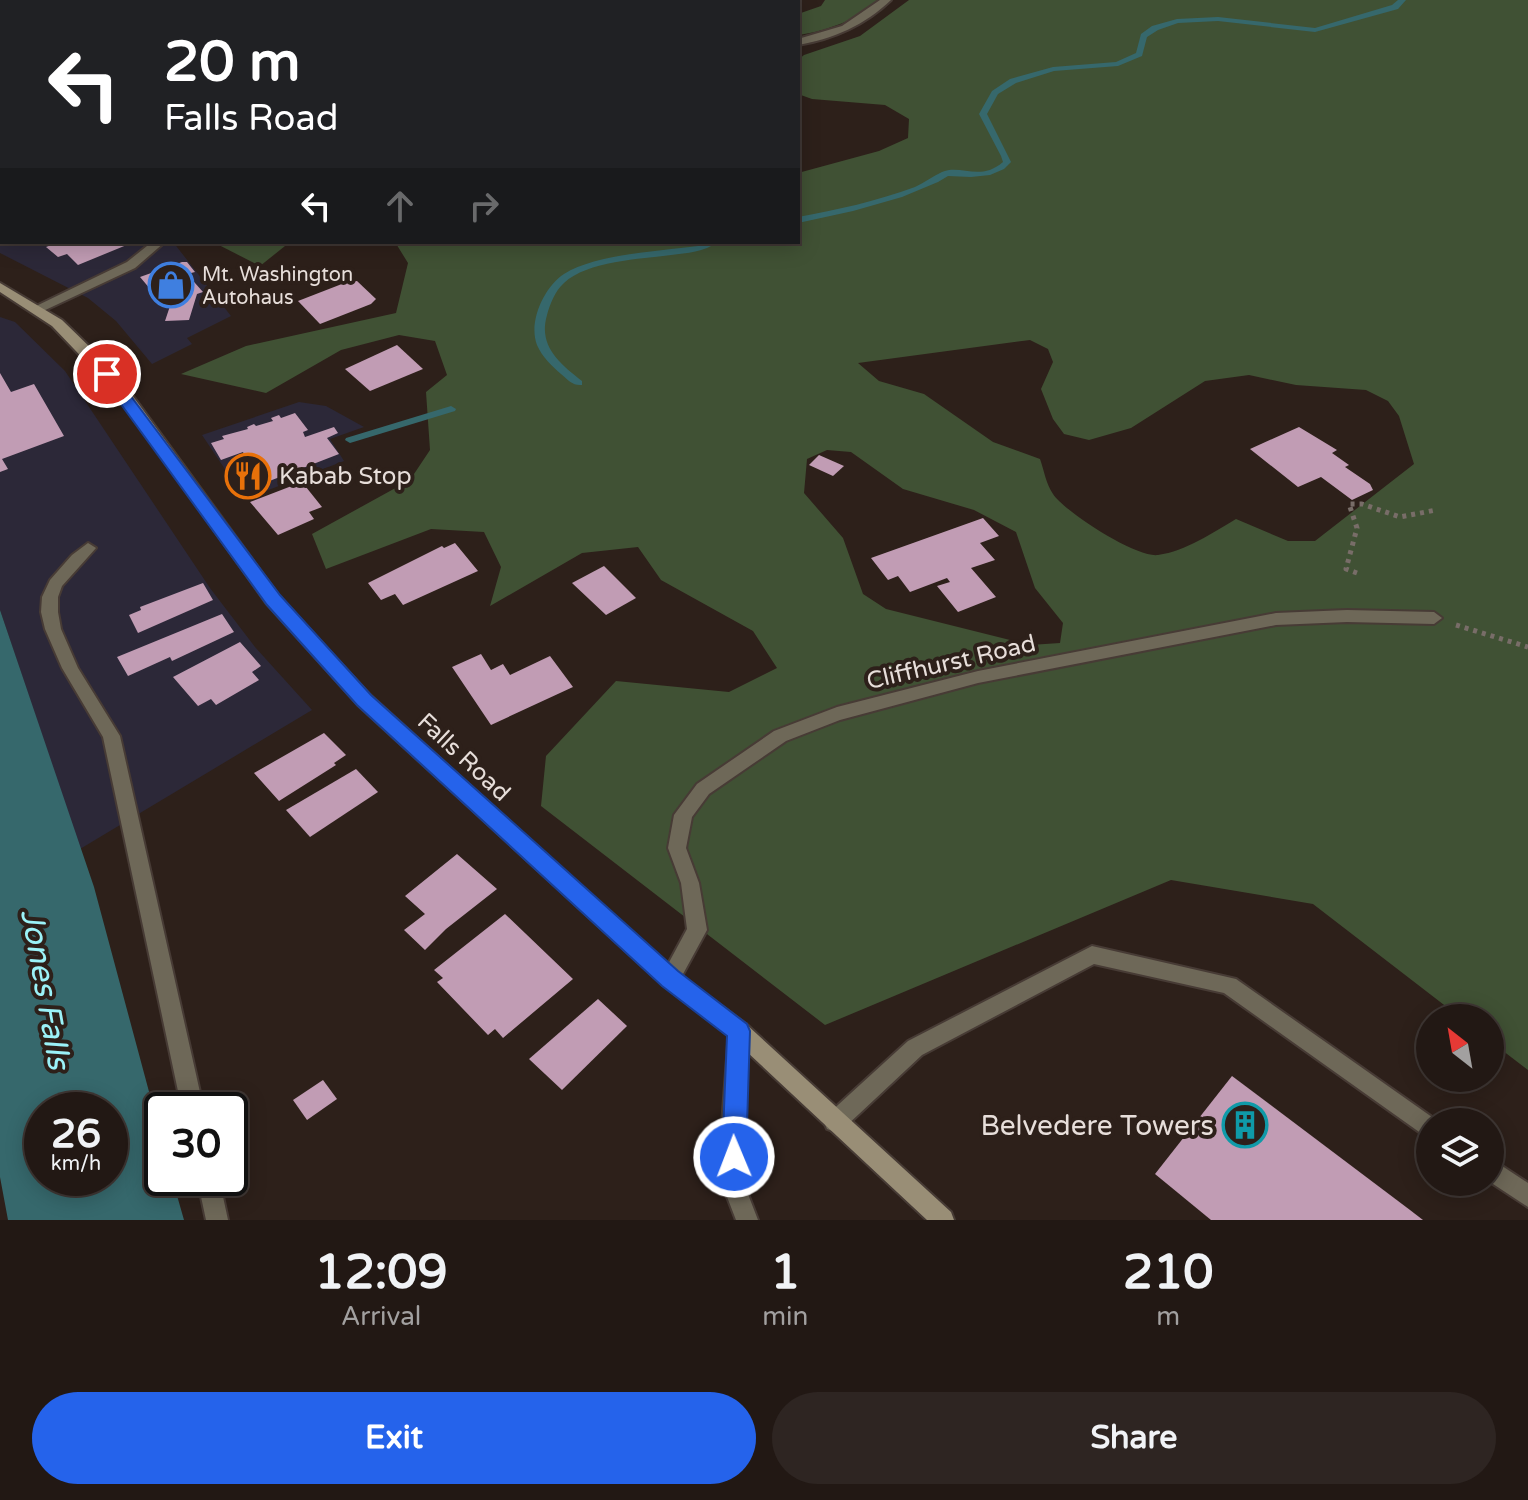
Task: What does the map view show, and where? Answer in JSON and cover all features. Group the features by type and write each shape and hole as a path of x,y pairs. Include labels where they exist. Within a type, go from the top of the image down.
{"main road":[{"name":"Falls Road","path":"0,287 76,338 122,391 273,600 364,700 670,979 739,1031 943,1220"}],"street":[{"path":"800,42 843,31 860,22 886,0"},
{"path":"36,309 131,265 157,244"},
{"path":"88,548 70,566 50,595 49,619 78,685 111,736 189,1092"},
{"name":"Cliffhurst Road","path":"670,979 697,930 690,883 677,848 683,815 703,789 780,736 837,714 978,677 1276,619 1347,616 1434,618"},
{"path":"835,1122 915,1048 1092,955 1229,985 1416,1117"},
{"path":"739,1031 733,1125 735,1189 747,1220"},
{"path":"1504,1179 1528,1196"},
{"path":"212,1196 217,1220"}],"path":[{"path":"1357,573 1346,569 1357,528 1349,504 1362,504 1400,517 1436,510"},
{"path":"1434,618 1528,647"}],"shaded area":[{"path":"0,244 175,244 231,316 187,338 192,344 152,364 116,321 88,298 0,253"},
{"path":"0,317 15,322 65,371 210,588 255,647 312,710 80,849 0,610"},
{"path":"299,402 326,406 364,427 330,439 344,461 245,499 202,435"}],"green space":[{"path":"825,0 881,0 842,23 800,35 800,13 821,6"},
{"path":"909,0 1528,0 1528,1070 1504,1052 1504,1004 1443,1004 1313,904 1171,880 825,1025 541,806 546,756 616,681 729,692 777,668 753,631 661,580 638,547 582,553 490,606 501,567 484,532 431,529 326,569 312,534 410,480 430,450 426,392 447,375 435,341 399,335 341,350 266,393 181,374 246,346 396,313 408,263 396,244 800,244 800,172 879,151 908,138 909,119 885,105 812,99 800,95 800,58 860,36","holes":["1030,340 1048,349 1053,362 1041,389 1053,419 1064,434 1089,440 1131,428 1205,381 1249,375 1296,385 1366,390 1388,401 1399,416 1414,464 1315,541 1288,541 1236,519 1179,550 1148,554 1118,542 1071,512 1053,494 1040,459 993,442 924,394 879,381 858,363","827,450 851,452 903,489 974,510 1016,532 1035,588 1063,623 1060,643 1030,645 886,609 863,594 843,538 804,493 807,459"]},
{"path":"217,244 288,244 260,266"}],"water":[{"name":"Jones Falls","path":"0,610 94,887 149,1092 144,1092 144,1196 177,1196 184,1220 8,1220 0,1177"}],"building":[{"path":"54,244 129,244 78,265 67,254 58,257 46,247"},
{"name":"Mt. Washington Autohaus","path":"187,262 195,272 187,274 203,292 197,294 189,320 165,321 171,303 162,303 140,277"},
{"path":"357,281 376,299 371,304 320,324 298,301 347,282"},
{"path":"397,345 423,369 370,391 345,369"},
{"path":"0,373 11,392 34,384 64,436 2,459 8,469 0,472"},
{"path":"295,413 308,430 303,432 305,437 334,427 338,433 327,438 339,454 241,492 227,470 248,463 243,452 221,460 211,443 254,424 273,421 271,418 279,415 281,418"},
{"path":"1299,427 1337,450 1332,453 1349,465 1345,467 1370,484 1373,490 1352,500 1321,477 1298,487 1250,449"},
{"path":"819,455 844,466 833,476 809,465"},
{"path":"302,482 322,507 309,512 314,519 278,535 250,502"},
{"path":"983,518 999,536 980,543 995,560 971,568 996,597 958,612 937,586 950,582 947,578 910,592 898,576 888,580 871,558"},
{"path":"455,543 478,571 403,605 395,594 381,600 368,583 442,546"},
{"path":"604,566 636,598 606,615 572,583"},
{"path":"203,583 213,600 138,633 129,615 141,610 140,607"},
{"path":"222,614 234,632 172,661 170,657 128,676 117,657"},
{"path":"240,642 261,666 252,672 259,680 216,705 211,699 198,706 173,677"},
{"path":"481,654 491,670 503,664 510,675 550,656 573,687 491,725 452,667"},
{"path":"324,733 346,755 334,763 336,765 279,801 254,773"},
{"path":"356,769 378,792 310,837 286,810"},
{"path":"457,854 497,889 446,929 425,950 404,930 425,914 405,896"},
{"path":"505,914 573,979 503,1038 495,1029 488,1035 437,982 443,978 434,970"},
{"path":"598,999 627,1026 562,1090 529,1059"},
{"name":"Belvedere Towers","path":"1232,1076 1423,1220 1211,1220 1155,1174"},
{"path":"323,1080 337,1099 307,1120 293,1100"}],"waterway":[{"path":"800,220 899,195 935,181 946,173 995,171 1007,162 983,114 995,93 1013,81 1053,69 1118,64 1139,54 1144,36 1155,28 1177,21 1218,19 1315,30 1395,7 1402,0"},
{"path":"578,383 546,353 539,335 546,303 561,280 571,273 605,262 700,248 709,244"},
{"path":"350,440 451,409"}],"place":[{"name":"Mt. Washington Autohaus","path":"171,285"},
{"name":"Kabab Stop","path":"248,476"},
{"name":"Belvedere Towers","path":"1245,1125"}],"route":[{"path":"107,374 273,600 364,700 670,979 739,1031 734,1157"}]}
